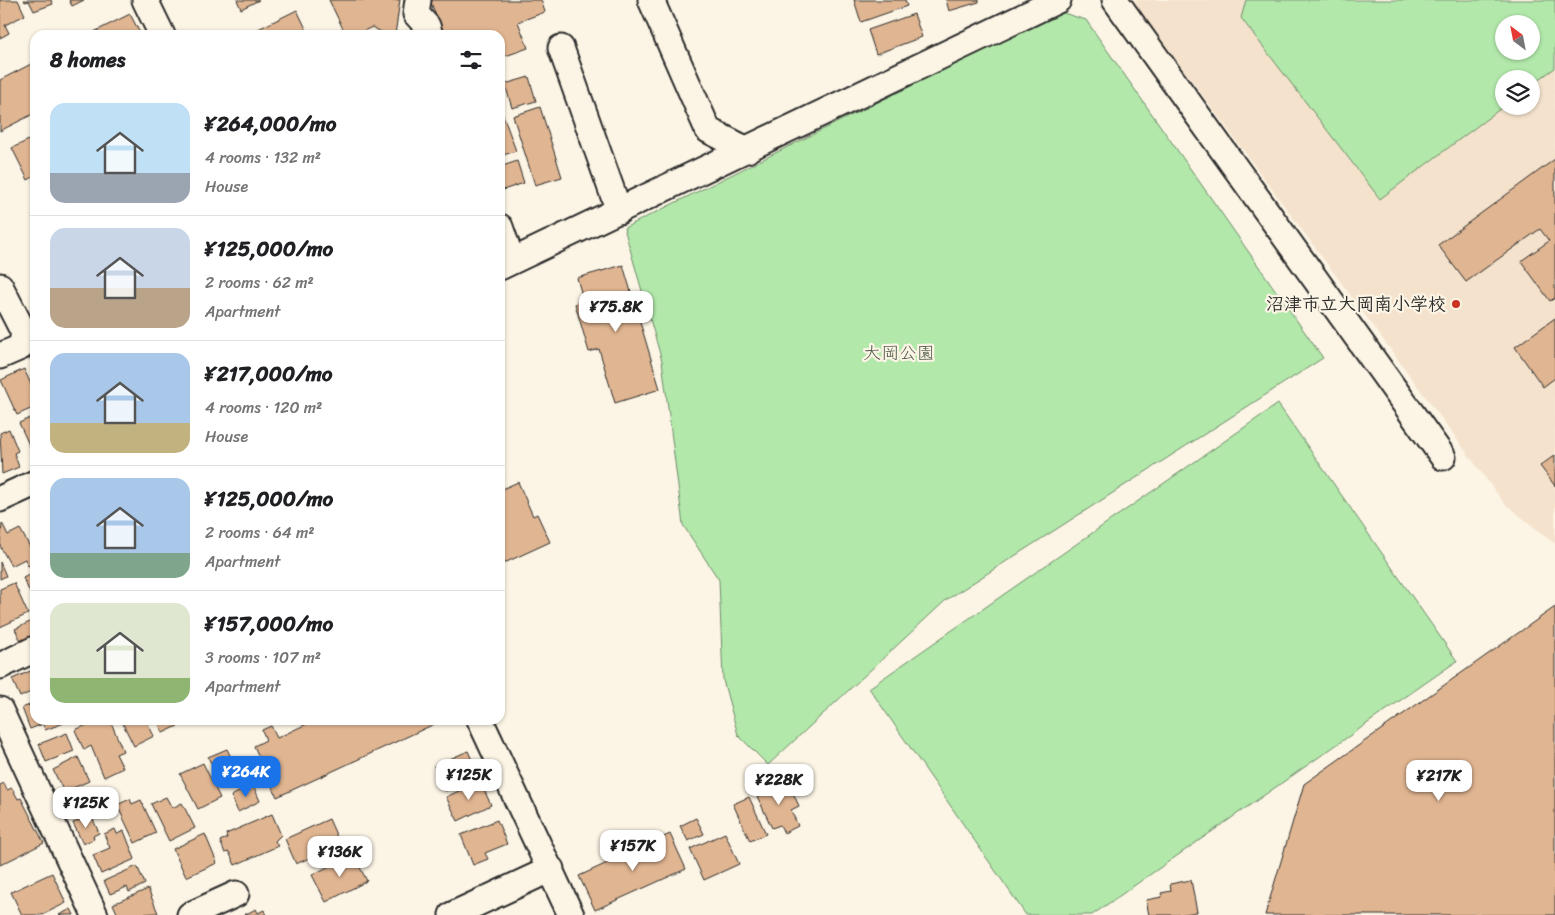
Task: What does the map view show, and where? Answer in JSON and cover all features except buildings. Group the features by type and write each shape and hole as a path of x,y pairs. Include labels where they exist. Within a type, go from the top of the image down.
{"street":[{"path":"145,0 160,30"},
{"path":"418,0 416,14 428,30"},
{"path":"651,0 708,130 747,150"},
{"path":"506,264 1058,0"},
{"path":"1115,0 1443,457"},
{"path":"561,48 619,211"},
{"path":"0,286 24,333 21,347 0,356"},
{"path":"0,499 30,485"},
{"path":"0,666 30,651"},
{"path":"0,710 95,915"},
{"path":"482,725 571,915"},
{"path":"452,915 551,869"},
{"path":"190,915 236,894"}],"shaded area":[{"name":"沼津市立大岡南小学校","path":"1132,0 1555,0 1555,544 1504,503"}],"green space":[{"path":"1246,0 1555,0 1555,68 1540,79 1540,70 1495,70 1495,113 1380,199 1241,18"},
{"name":"大岡公園","path":"1060,12 1086,20 1323,358 946,600 768,765 738,735 723,680 719,580 683,525 662,361 624,228"},
{"path":"1278,404 1457,661 1092,915 1026,915 869,688"}],"place":[{"name":"沼津市立大岡南小学校","path":"1456,304"}]}
